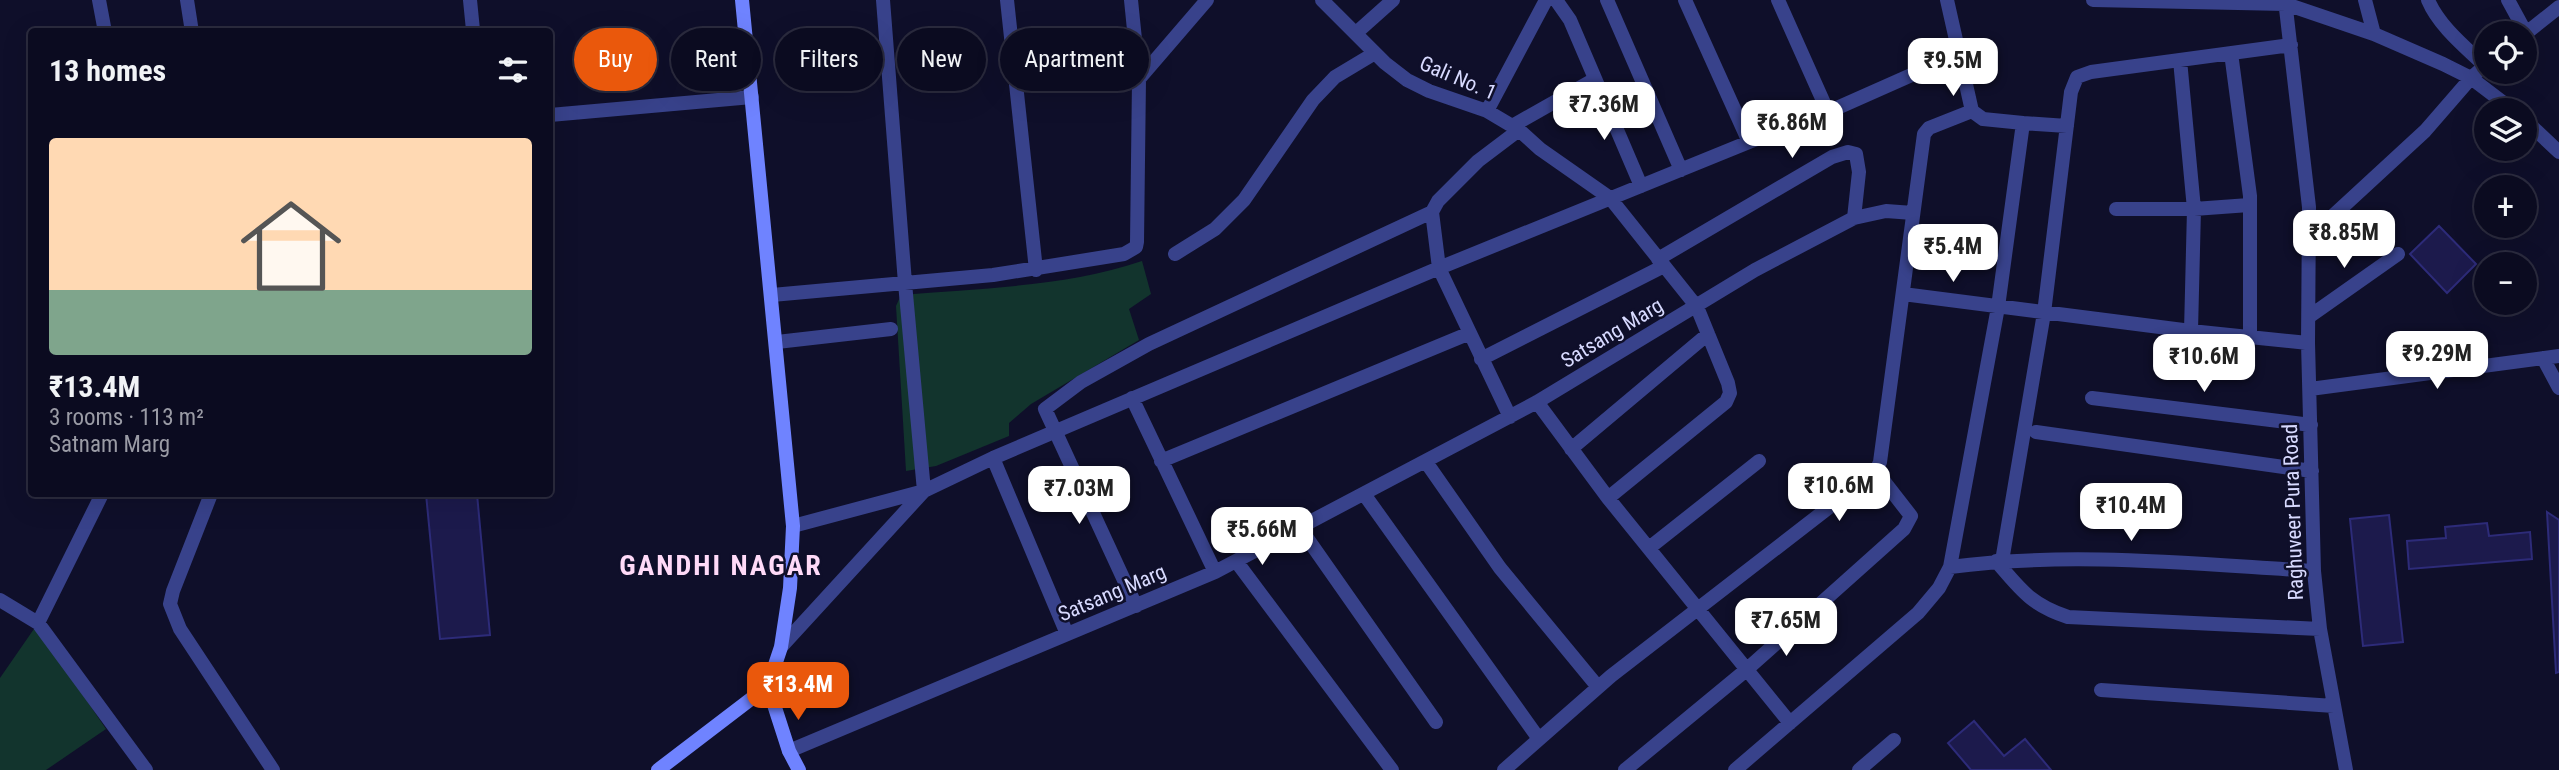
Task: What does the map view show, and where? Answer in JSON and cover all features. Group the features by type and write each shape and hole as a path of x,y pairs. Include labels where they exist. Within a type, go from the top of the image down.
{"street":[{"path":"99,0 104,28"},
{"path":"187,0 191,28"},
{"path":"470,0 473,28"},
{"path":"658,770 768,685 781,647 790,588 793,526 742,0"},
{"path":"781,647 924,491 883,0"},
{"path":"1007,0 1036,270"},
{"path":"1131,0 1134,28"},
{"path":"1149,67 1207,0"},
{"name":"Gali No. 1","path":"1322,0 1407,80 1429,91 1487,111 1515,128 1610,198 1697,307 1728,383 1730,393 1726,402 1608,498"},
{"path":"1356,33 1392,0"},
{"path":"1487,111 1546,0"},
{"path":"1556,0 1570,20 1641,186"},
{"path":"1607,0 1681,170"},
{"path":"1685,0 1749,142"},
{"path":"1778,0 1828,112"},
{"path":"1947,0 1972,111 1983,119 2067,126"},
{"path":"2093,0 2285,2 2374,34 2471,78 2497,98"},
{"path":"2365,0 2374,34"},
{"path":"2428,0 2452,34 2474,54"},
{"path":"2508,0 2519,21"},
{"name":"Raghuveer Pura Road","path":"2285,2 2309,207 2308,343 2314,571 2320,629 2346,770"},
{"path":"2537,24 2559,7"},
{"path":"2291,45 2091,72 2077,77 2071,92 2044,313 1999,561 2026,595 2045,610 2068,617 2320,629"},
{"path":"1175,254 1215,229 1244,200 1313,100 1335,78 1376,53"},
{"path":"793,526 924,491 993,457 1439,268 1828,112 1961,53"},
{"path":"2231,54 2249,205 2250,337"},
{"path":"2179,60 2194,209 2191,331"},
{"path":"2310,237 2425,131 2474,75"},
{"path":"1510,417 1439,268 1432,212 1438,201 1515,128 1595,79"},
{"path":"772,295 1036,270 1124,254 1136,247 1139,91"},
{"path":"553,115 752,97"},
{"path":"1504,770 1598,687 1876,471 1880,462 1925,131 1972,111"},
{"path":"1735,770 1918,613 1939,588 1950,566 1998,307 2024,123"},
{"path":"2537,131 2559,152"},
{"path":"1481,359 1661,262 1832,157 1848,152 1856,154 1859,172 1854,218"},
{"path":"2116,209 2194,209 2249,205"},
{"name":"Satsang Marg","path":"789,751 1215,572 1510,417 1755,270 1854,218 1886,211 1913,213"},
{"path":"1136,606 1045,409 1080,382 1150,344 1432,212"},
{"path":"2310,316 2398,254"},
{"path":"1903,294 2191,331 2308,343"},
{"path":"777,342 891,329"},
{"path":"1161,461 1470,334"},
{"path":"1572,449 1708,334"},
{"path":"2310,389 2559,356"},
{"path":"2543,358 2559,388"},
{"path":"1132,398 1215,572"},
{"path":"2092,398 2311,425"},
{"path":"1537,402 1608,498 1745,671 1790,723"},
{"path":"2036,432 2312,471"},
{"path":"993,457 1067,634"},
{"path":"1649,548 1759,461"},
{"path":"1426,462 1500,568 1598,687"},
{"path":"1625,770 1745,671 1895,539 1911,516 1876,471"},
{"path":"1364,494 1539,739"},
{"path":"38,623 101,497"},
{"path":"210,497 170,604 180,629 273,770"},
{"path":"1300,528 1436,722"},
{"path":"1236,561 1383,767"},
{"path":"1950,566 1999,561 2132,561 2314,571"},
{"path":"0,600 38,623 146,770"},
{"path":"768,685 789,751 799,770"},
{"path":"2101,690 2334,706"},
{"path":"1859,770 1894,740"}],"green space":[{"path":"1142,261 1151,294 1129,309 1139,340 1031,404 1009,423 1009,436 936,466 906,471 896,306 901,295 1053,281 1113,270"},
{"path":"36,626 106,729 46,770 0,770 0,678"}],"building":[{"path":"2439,226 2474,262 2474,266 2447,293 2410,254"},
{"path":"426,497 477,497 490,635 440,639"},
{"path":"2547,512 2559,520 2559,672 2556,673"},
{"path":"2389,515 2403,642 2363,646 2350,519"},
{"path":"2487,523 2489,536 2530,532 2532,559 2409,569 2407,541 2446,538 2445,527"},
{"path":"1974,721 2004,756 2025,739 2051,770 1971,770 1948,743"}],"district":[{"name":"GANDHI NAGAR","path":"721,565"}]}
